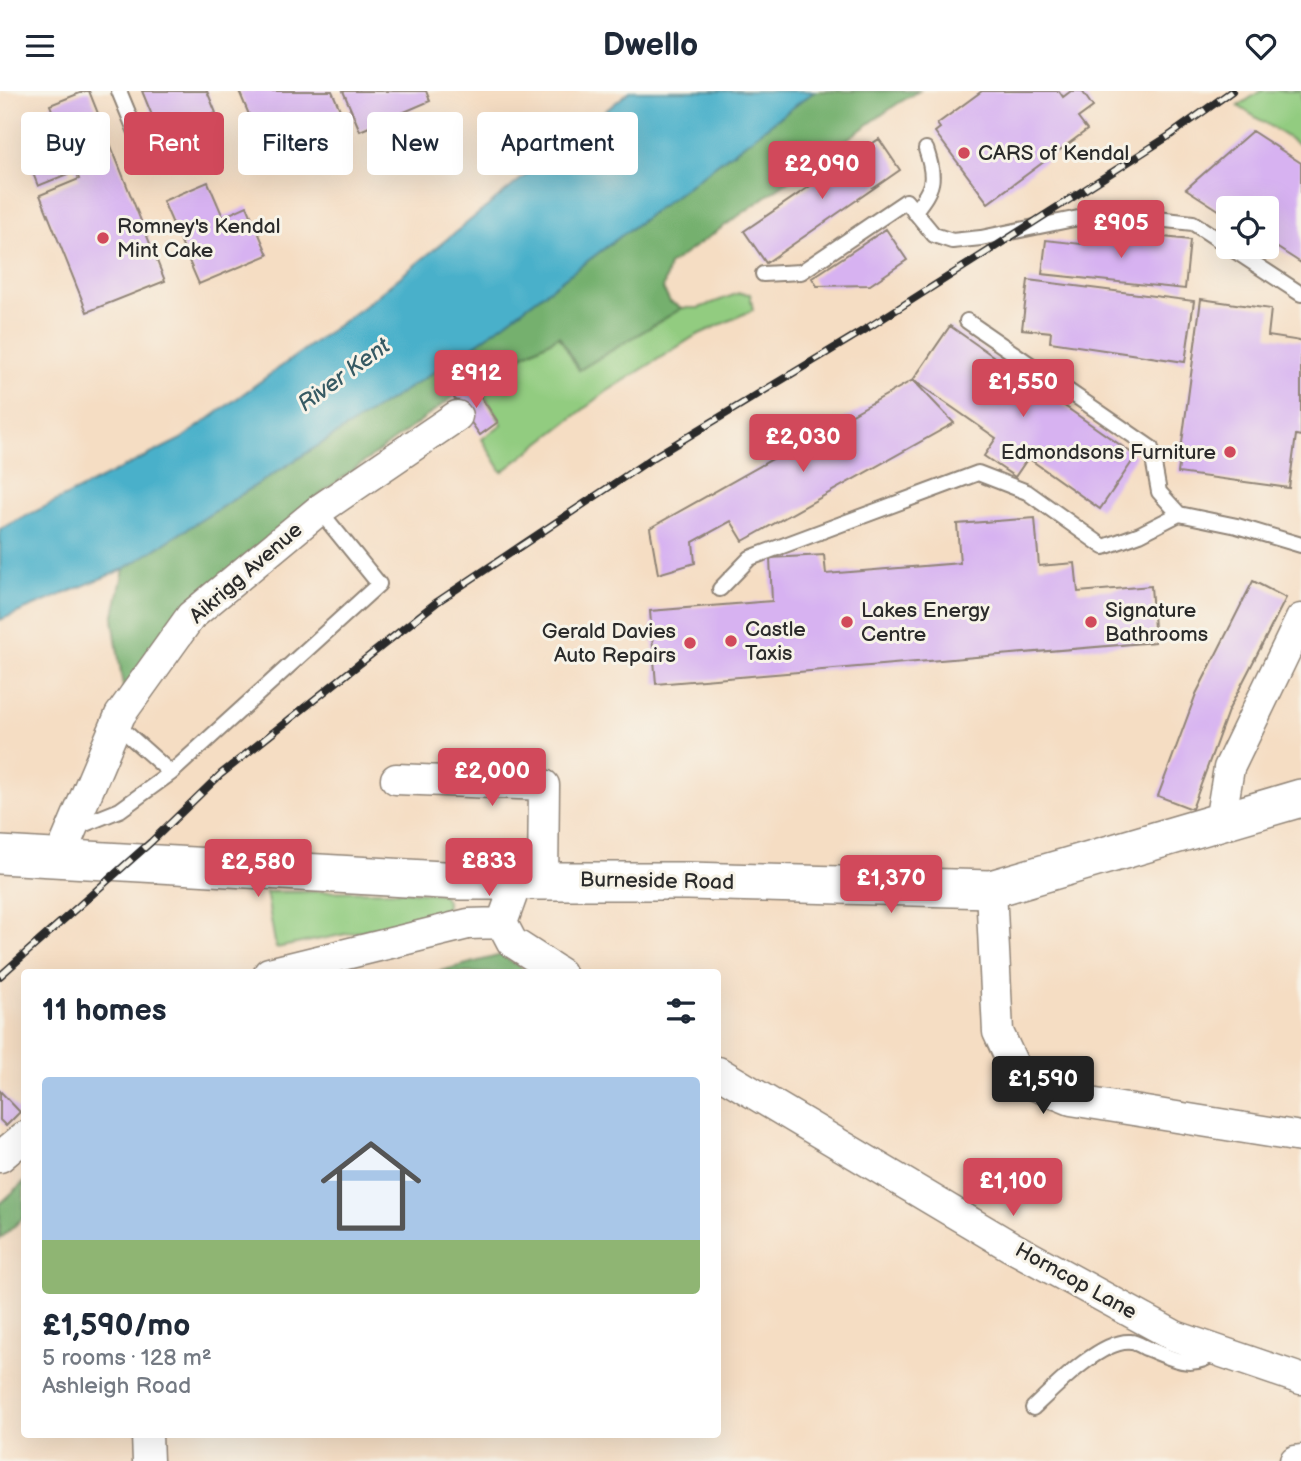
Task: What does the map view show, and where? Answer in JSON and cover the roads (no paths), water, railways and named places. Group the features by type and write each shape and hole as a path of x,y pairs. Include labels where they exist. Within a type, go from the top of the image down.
{"street":[{"name":"Aikrigg Avenue","path":"65,844 120,715 191,616 319,510 457,416"},
{"path":"1220,822 1229,768 1301,619"},
{"path":"396,779 544,785 530,881 502,923"},
{"name":"Burneside Road","path":"0,855 65,844 460,881 688,881 991,889 1301,798"},
{"path":"460,881 468,924"},
{"path":"991,889 998,1032 1020,1079 1071,1100 1301,1137"},
{"path":"285,969 468,924 502,923"},
{"path":"502,923 512,942 554,969"},
{"name":"Horncop Lane","path":"721,1074 1010,1245 1175,1336 1301,1379"},
{"path":"0,1157 21,1140"},
{"path":"147,1438 148,1461"},
{"path":"1295,1461 1301,1460"}],"lane":[{"path":"119,91 128,112"},
{"path":"914,212 931,191 933,170 926,149"},
{"path":"763,274 801,272 906,201 934,235 952,241 981,239 1104,213 1193,223 1216,238"},
{"path":"1248,259 1301,294"},
{"path":"967,321 1152,448 1159,492 1179,515"},
{"path":"720,589 750,558 978,473 1027,492 1104,547 1140,534 1179,515 1237,526 1301,545"},
{"path":"65,844 120,810 171,773 379,584 319,510"},
{"path":"116,724 171,773"},
{"path":"1033,1408 1067,1376 1108,1347 1130,1342 1184,1362 1206,1361 1218,1350"}],"water":[{"name":"River Kent","path":"630,91 815,91 467,351 124,569 0,620 0,529 181,439 363,307 526,175 638,175 638,112 604,112"}],"railway":[{"path":"0,976 151,842 221,774 437,602 654,457 866,329 1169,136 1232,91"}],"place":[{"name":"CARS of Kendal","path":"964,153"},
{"name":"Romney's Kendal Mint Cake","path":"103,238"},
{"name":"Edmondsons Furniture","path":"1230,452"},
{"name":"Lakes Energy Centre","path":"847,622"},
{"name":"Signature Bathrooms","path":"1091,622"},
{"name":"Castle Taxis","path":"731,641"},
{"name":"Gerald Davies Auto Repairs","path":"690,643"}]}
